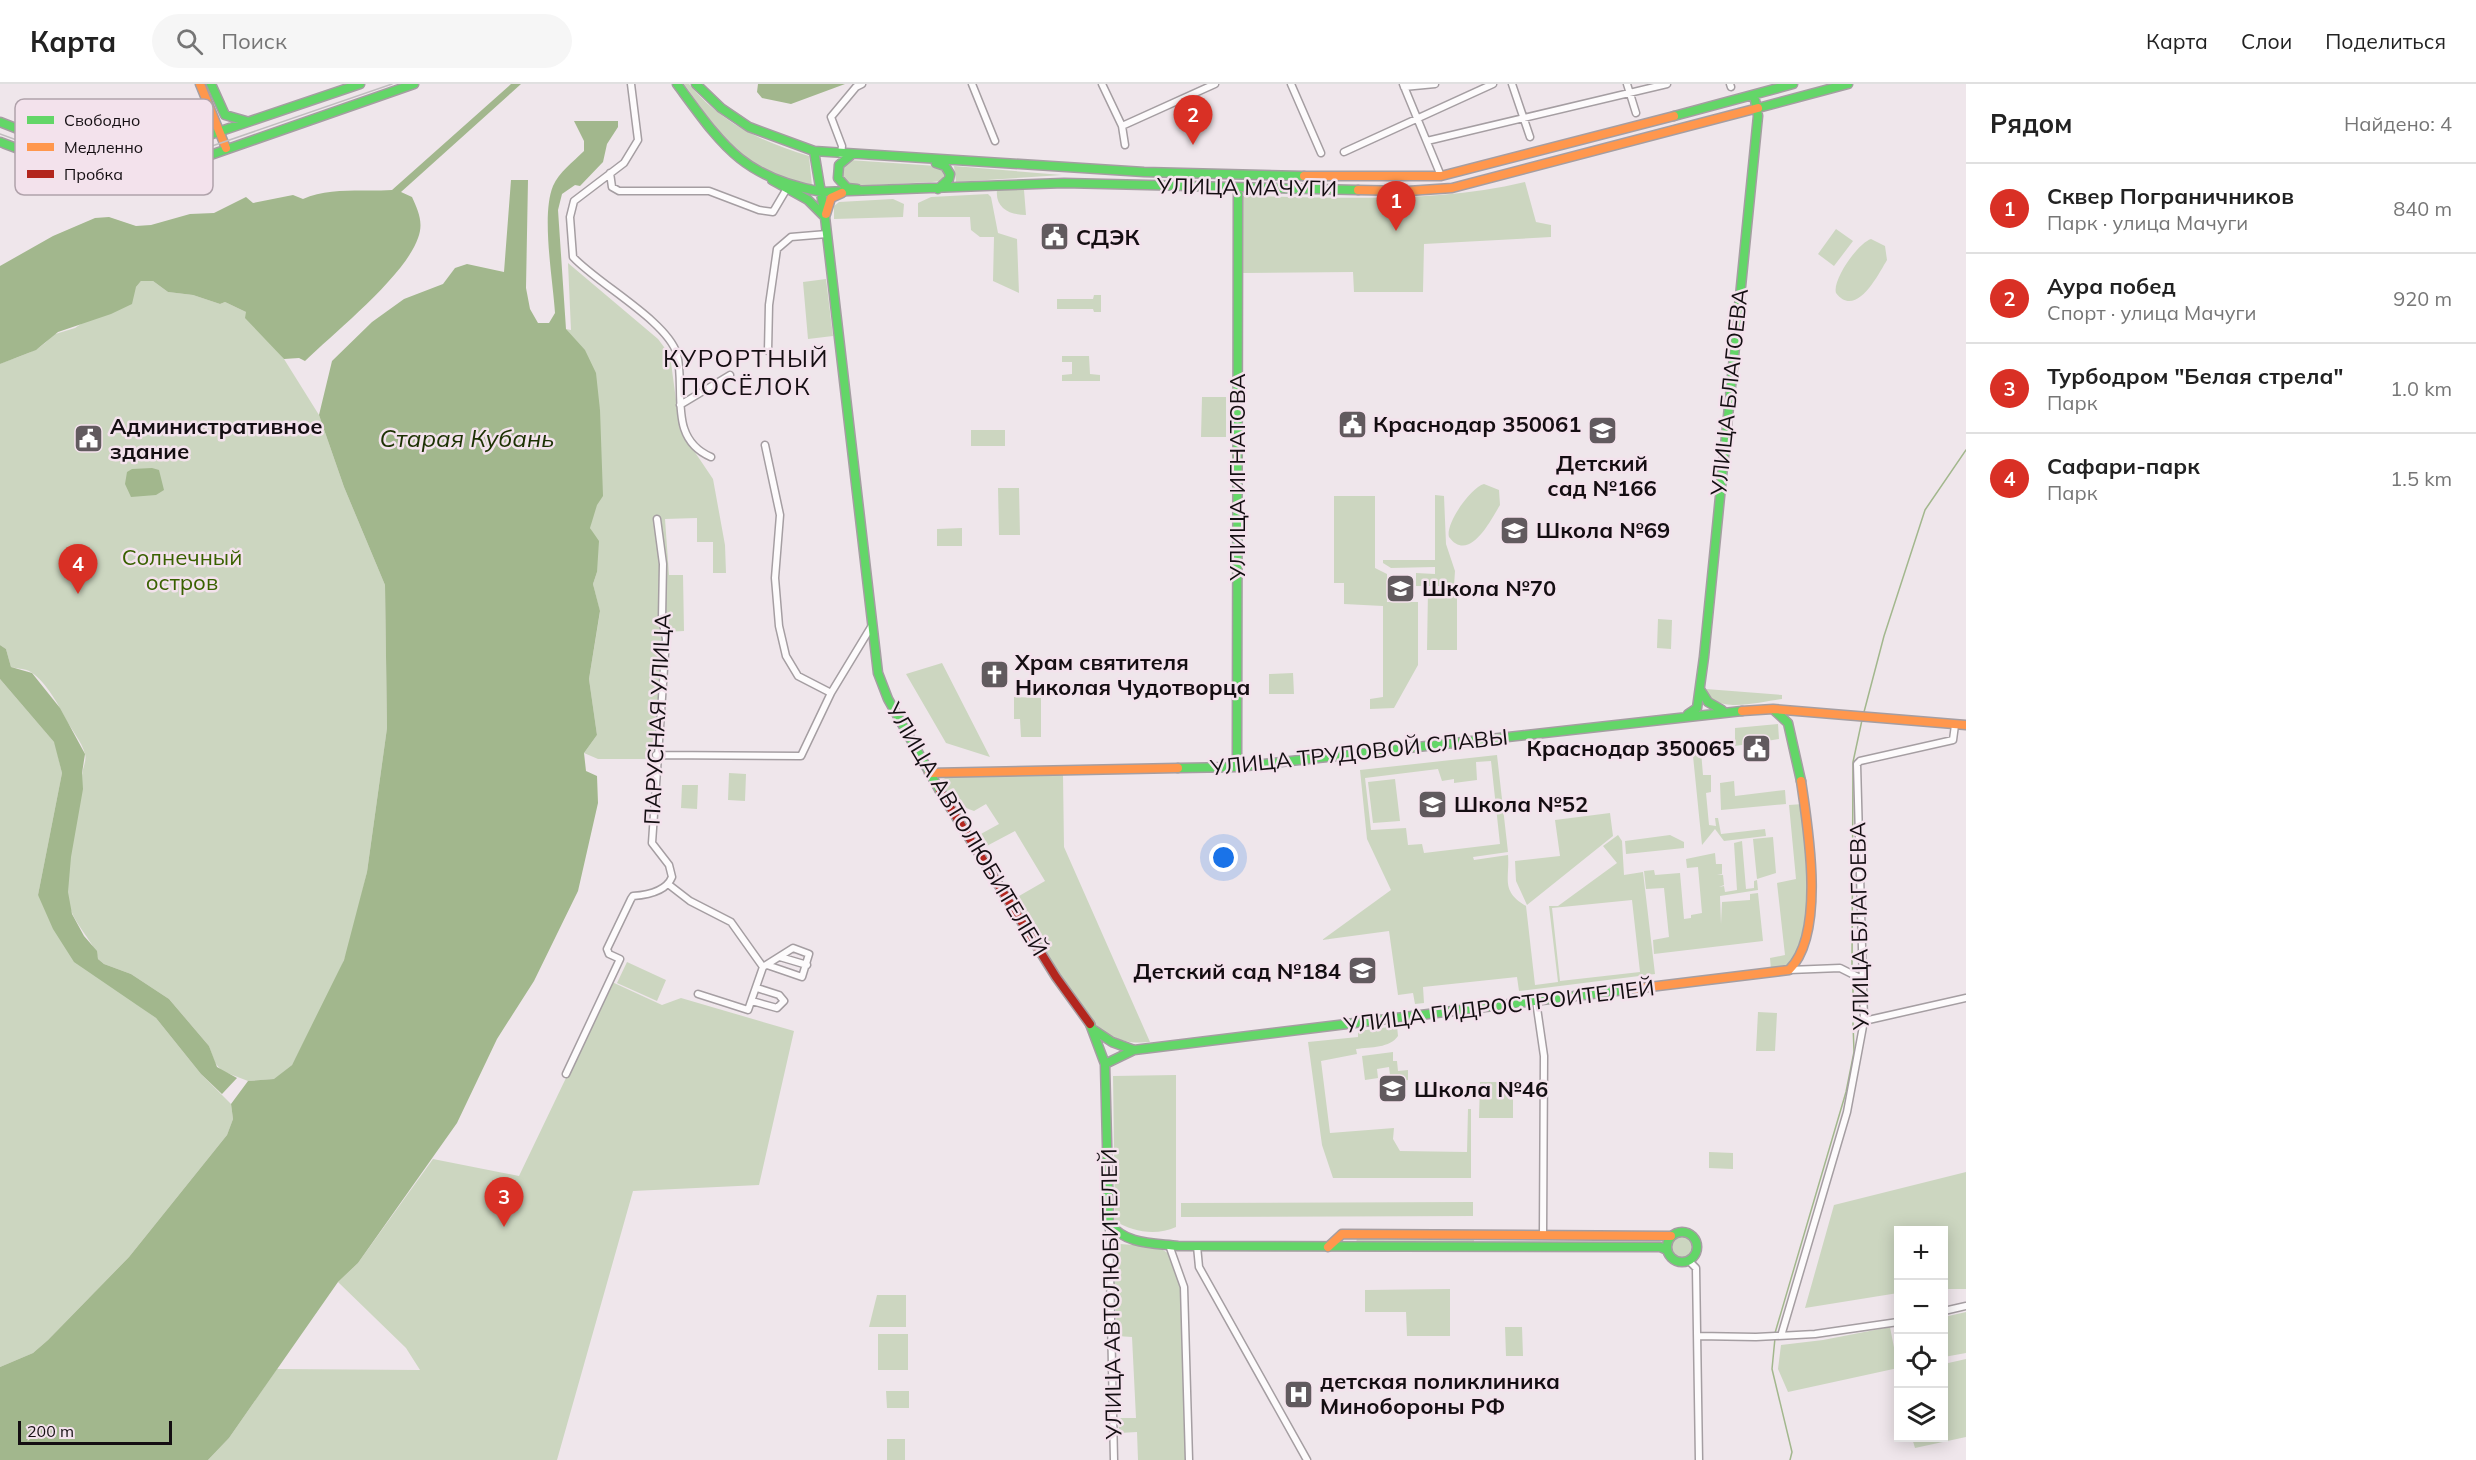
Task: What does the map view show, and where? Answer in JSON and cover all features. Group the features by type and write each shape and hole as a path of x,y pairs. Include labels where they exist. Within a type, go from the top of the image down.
{"street":[{"path":"200,84 206,99"},
{"path":"211,84 225,118 252,121"},
{"path":"213,135 360,84"},
{"path":"213,153 414,84"},
{"path":"632,84 638,140 624,163 574,201 571,208 570,239 573,257 665,336 677,355 681,424 703,454 711,457"},
{"name":"УЛИЦА МАЧУГИ","path":"677,84 711,130 733,154 754,171 771,179 822,192 842,193 1064,183 1408,191 1452,188 1848,84"},
{"name":"УЛИЦА МАЧУГИ","path":"696,84 724,112 751,129 790,145 814,151 846,155 1144,172 1353,178 1441,176 1487,166 1793,84"},
{"path":"862,84 856,87 831,117 846,155 839,165 838,178 847,188 877,192"},
{"path":"972,84 995,141"},
{"path":"1102,84 1122,126 1125,145"},
{"path":"1122,126 1215,84"},
{"path":"1291,84 1321,153"},
{"path":"1435,84 1403,85 1441,176"},
{"path":"1344,152 1484,86 1493,84"},
{"path":"1512,84 1530,137"},
{"path":"1626,84 1636,112"},
{"path":"1427,141 1526,120 1667,84"},
{"name":"УЛИЦА БЛАГОЕВА","path":"1682,716 1696,711 1701,691 1742,260 1749,223 1758,108 1754,95"},
{"path":"213,115 226,148"},
{"path":"0,122 15,127"},
{"path":"0,142 15,148"},
{"name":"УЛИЦА АВТОЛЮБИТЕЛЕЙ","path":"814,151 822,192 878,673 888,699 929,773 1056,977 1092,1028 1104,1064 1114,1460"},
{"path":"924,159 949,169 949,179 938,189"},
{"path":"610,173 612,187 619,191 709,191 759,210 774,212 786,190"},
{"path":"771,179 786,190 808,200 825,217 831,198 842,193"},
{"name":"УЛИЦА ИГНАТОВА","path":"1237,767 1238,188"},
{"path":"768,351 768,315 777,249 791,237 827,234"},
{"path":"680,405 730,375"},
{"path":"765,445 780,515 775,578 779,626 786,656 798,676 831,693"},
{"name":"ПАРУСНАЯ УЛИЦА","path":"657,519 663,564 663,618 666,639 656,755 652,843 669,865 672,877 668,884"},
{"path":"656,755 801,756 831,693 871,627"},
{"path":"1701,691 1714,707 1731,711"},
{"path":"1773,709 1786,718 1792,739 1801,787 1808,859 1809,931 1803,948 1789,970"},
{"name":"УЛИЦА ТРУДОВОЙ СЛАВЫ","path":"929,773 1237,767 1682,716 1773,709 1966,725"},
{"name":"УЛИЦА БЛАГОЕВА","path":"1779,1336 1847,1112 1864,1021 1858,977 1858,763 1953,740 1955,725"},
{"path":"566,1074 620,959 609,954 606,949 633,896 654,892 668,884 690,901 731,922 765,966 802,977 809,954 793,948 765,966 748,1010 698,994"},
{"path":"780,957 807,965"},
{"name":"УЛИЦА ГИДРОСТРОИТЕЛЕЙ","path":"1104,1064 1134,1050 1789,970 1840,968 1858,977"},
{"path":"753,1000 777,1008 783,1001 779,995 756,988"},
{"path":"1864,1021 1966,998"},
{"path":"1536,1001 1544,1056 1544,1234 1542,1239 1544,1248"},
{"path":"1092,1028 1112,1042 1134,1050"},
{"path":"1109,1223 1120,1236 1169,1245 1660,1247 1667,1250 1677,1261 1689,1261"},
{"path":"1328,1247 1342,1234 1671,1236 1684,1231 1695,1238 1697,1251 1689,1261"},
{"path":"1358,1234 1354,1239 1358,1247"},
{"path":"1667,1250 1671,1236"},
{"path":"1169,1245 1184,1287 1189,1460"},
{"path":"1197,1246 1199,1267 1307,1460"},
{"path":"1689,1261 1695,1269 1699,1460"},
{"path":"1948,1310 1966,1306"},
{"path":"1697,1336 1815,1334 1894,1323"}],"green space":[{"path":"684,84 689,84 715,110 743,129 809,156 812,186 788,180 751,162 723,136"},
{"path":"849,160 937,166 943,168 946,176 942,181 853,186 844,180 843,174 843,169"},
{"path":"954,166 1062,175 956,182"},
{"path":"1525,182 1536,222 1551,225 1551,237 1424,244 1423,292 1354,292 1353,272 1243,273 1242,196 1384,198 1455,194"},
{"path":"997,190 1024,190 1026,215 1009,212 998,202"},
{"path":"988,194 991,197 998,233 1017,239 1019,293 993,281 994,237 980,237 971,230 970,217 918,217 918,203 931,197"},
{"path":"893,199 904,204 903,217 834,219 834,206 839,202"},
{"path":"1836,229 1853,241 1834,266 1818,254"},
{"path":"1871,239 1885,246 1887,260 1866,292 1851,301 1844,300 1836,293 1838,280 1853,254"},
{"path":"568,263 658,339 670,355 680,430 713,479 725,545 726,573 713,573 713,542 697,542 697,518 665,519 669,575 683,575 684,631 664,632 652,759 598,759 584,753 597,735 589,679 600,612 593,584 597,572 594,536 590,528 600,410 566,329 571,330"},
{"path":"826,279 833,336 808,339 803,282"},
{"name":"Солнечный остров","path":"141,281 153,281 168,292 193,295 220,304 225,302 246,312 284,359 319,415 344,487 385,585 387,728 367,872 350,944 337,978 292,1065 275,1079 248,1081 222,1071 215,1063 209,1046 169,999 131,974 104,964 98,959 97,953 71,911 67,887 81,792 84,749 45,685 29,671 11,667 6,649 0,645 0,364 35,350 52,335 75,328 136,287"},
{"path":"1094,295 1101,295 1101,312 1094,312 1093,309 1057,309 1057,299 1093,299"},
{"path":"1062,356 1089,356 1090,374 1100,375 1100,381 1062,381 1062,375 1072,374 1072,362 1062,362"},
{"path":"1202,397 1226,397 1226,437 1201,437"},
{"path":"971,430 1005,430 1005,446 971,446"},
{"path":"1484,484 1499,490 1500,505 1479,537 1472,543 1457,544 1449,537 1455,515 1472,492"},
{"path":"998,488 1019,488 1020,535 999,535"},
{"path":"1435,495 1444,496 1446,544 1455,571 1454,586 1416,586 1416,573 1435,574 1435,567 1391,568 1383,563 1383,560 1435,560"},
{"path":"1334,496 1375,496 1375,568 1387,574 1387,602 1418,602 1418,665 1394,708 1370,709 1370,699 1383,697 1383,606 1344,604 1344,583 1334,583"},
{"path":"962,528 962,546 937,546 937,529"},
{"path":"1428,590 1457,590 1457,650 1427,650"},
{"path":"1658,619 1672,620 1671,649 1657,648"},
{"path":"942,663 990,757 946,743 906,674"},
{"path":"1293,673 1294,694 1269,694 1269,674"},
{"path":"0,679 55,743 62,773 38,895 120,992 156,1018 201,1074 231,1104 233,1119 227,1135 129,1257 33,1353 0,1367"},
{"path":"1706,689 1782,695 1782,699 1728,705 1711,697"},
{"path":"1014,697 1041,698 1041,737 1021,737 1020,719 1014,719"},
{"path":"1778,724 1779,739 1735,746 1735,728"},
{"path":"1692,746 1701,751 1703,775 1711,775 1711,792 1706,793 1709,825 1716,826 1715,818 1718,818 1721,834 1765,829 1766,836 1724,841 1715,829 1702,845"},
{"path":"1497,755 1508,852 1473,857 1474,860 1508,855 1509,889 1512,895 1526,906 1535,985 1558,982 1549,906 1558,906 1617,863 1603,846 1618,835 1622,841 1624,875 1643,872 1655,974 1519,991 1517,977 1423,987 1424,1003 1415,1004 1413,993 1398,995 1389,931 1322,940 1391,890 1367,839 1360,770","holes":["1491,761 1500,844 1424,853 1422,844 1408,845 1406,828 1371,830 1365,778 1438,769 1442,781 1454,779 1454,783 1477,780 1476,762","1632,900 1640,972 1560,981 1552,908"]},
{"path":"729,773 746,774 745,801 728,800"},
{"path":"952,774 1063,775 1064,847 1150,1042 1132,1042 1114,1037 1085,1014 1071,996 1012,900 1045,881 1015,831 981,849 979,835 999,824 986,804 974,811 957,804 948,796 942,780"},
{"path":"1395,779 1400,821 1373,823 1368,782"},
{"path":"1734,781 1735,796 1785,790 1786,804 1721,810 1720,783"},
{"path":"682,785 698,785 697,809 681,808"},
{"path":"1803,804 1807,889 1805,940 1791,965 1771,970 1770,958 1785,955 1777,883 1796,879 1789,805"},
{"path":"1610,813 1613,836 1527,905 1516,881 1515,861 1560,856 1555,820"},
{"path":"1670,835 1684,842 1684,848 1626,854 1625,841"},
{"path":"1773,837 1776,873 1757,879 1753,839"},
{"path":"1742,841 1746,889 1754,888 1754,881 1757,880 1758,890 1720,896 1721,924 1722,902 1750,900 1750,894 1758,893 1763,941 1654,954 1653,940 1669,937 1664,888 1646,889 1644,871 1654,870 1655,875 1680,873 1684,919 1691,918 1691,915 1702,913 1698,867 1687,868 1686,859 1715,853 1716,864 1722,864 1722,874 1717,874 1723,875 1724,885 1719,887 1724,886 1725,892 1737,890 1734,843"},
{"path":"627,962 666,980 657,1001 617,983"},
{"path":"612,982 662,1005 681,998 794,1031 759,1185 633,1191 557,1460 208,1460 229,1438 277,1369 420,1370 406,1348 338,1282 358,1263 433,1159 519,1176"},
{"path":"1758,1012 1777,1013 1775,1051 1756,1051"},
{"path":"1397,1026 1398,1036 1390,1043 1356,1049 1357,1054 1321,1061 1330,1133 1394,1128 1393,1139 1400,1151 1467,1152 1468,1109 1471,1109 1471,1178 1333,1178 1322,1145 1308,1042 1358,1037 1358,1031"},
{"path":"1393,1052 1393,1061 1397,1061 1398,1071 1408,1070 1408,1080 1403,1081 1403,1091 1392,1091 1389,1067 1377,1069 1378,1078 1365,1080 1362,1056"},
{"path":"1176,1075 1176,1227 1153,1232 1129,1228 1115,1221 1113,1076"},
{"path":"1480,1082 1513,1082 1513,1118 1479,1118"},
{"path":"1709,1152 1733,1153 1733,1169 1709,1168"},
{"path":"1966,1172 1966,1289 1948,1289 1948,1226 1894,1226 1894,1294 1805,1308 1834,1205"},
{"path":"1473,1202 1473,1216 1181,1217 1181,1203"},
{"path":"1683,1236 1691,1239 1694,1247 1691,1255 1683,1258 1675,1255 1672,1247 1675,1239"},
{"path":"1357,1237 1474,1238 1474,1245 1356,1244"},
{"path":"1120,1244 1149,1246 1166,1252 1177,1267 1181,1279 1185,1296 1186,1460 1138,1460 1137,1432 1119,1433 1118,1418 1136,1418 1132,1337 1117,1336 1113,1249"},
{"path":"1450,1289 1450,1336 1407,1336 1406,1312 1365,1312 1365,1290"},
{"path":"877,1295 906,1295 906,1327 869,1327"},
{"path":"1966,1312 1966,1353 1948,1356 1948,1316"},
{"path":"1505,1327 1522,1327 1523,1356 1506,1356"},
{"path":"1890,1327 1894,1348 1894,1369 1788,1392 1778,1369 1781,1345 1823,1340"},
{"path":"878,1334 908,1334 908,1370 878,1370"},
{"path":"1966,1359 1966,1437 1948,1441 1948,1388 1948,1363"},
{"path":"886,1391 909,1391 909,1408 887,1408"},
{"path":"887,1439 905,1439 905,1460 887,1460"},
{"path":"1913,1442 1943,1442 1915,1448"}],"water":[{"path":"511,84 521,84 401,192 412,197 420,222 420,232 411,253 385,286 305,361 299,358 284,359 245,318 246,312 225,302 220,304 193,295 168,292 153,281 141,281 136,287 132,304 111,314 58,332 36,350 0,364 0,266 53,236 95,218 109,217 136,226 151,225 190,214 214,213 246,197 253,203 293,195 303,199 336,191 392,190"},
{"path":"758,84 845,84 791,104 762,98 757,92"},
{"name":"Старая Кубань","path":"574,121 618,121 618,127 607,144 603,162 580,186 575,185 562,194 558,210 566,329 585,350 596,373 600,410 603,496 597,505 590,528 599,541 597,572 593,584 600,611 589,679 597,735 584,753 586,771 597,776 598,803 578,891 534,981 497,1039 457,1123 358,1263 338,1282 229,1438 208,1460 0,1460 0,1367 33,1353 129,1257 227,1135 233,1119 231,1104 248,1081 274,1079 292,1065 344,960 367,872 387,728 385,585 344,487 319,415 332,361 372,322 404,299 443,284 455,268 467,264 504,272 511,180 528,180 526,288 530,309 538,323 549,323 555,313 548,213 553,186 559,176 584,151 584,141"},
{"path":"132,469 159,470 164,490 156,495 131,497 125,484 127,472"},
{"path":"0,645 6,649 11,667 32,673 60,708 85,754 82,773 83,789 71,857 68,892 72,914 84,936 97,951 98,959 104,964 131,974 169,999 209,1046 217,1067 237,1078 222,1094 201,1074 156,1018 74,962 53,929 38,895 62,773 54,742 0,679"}],"waterway":[{"path":"1864,712 1884,636 1925,510 1966,450"},
{"path":"1852,967 1853,762 1862,720"},
{"path":"1853,986 1853,1014"},
{"path":"1775,1333 1846,1092 1854,1052 1853,1023"},
{"path":"1775,1338 1772,1369 1792,1452 1790,1460"}],"tram line":[{"path":"213,146 392,84"},
{"path":"0,134 15,139"}],"traffic: fast":[{"path":"211,84 225,115 246,121"},
{"path":"213,134 360,84"},
{"path":"213,154 414,84"},
{"path":"677,84 707,125 736,156 772,178 822,192 1064,183 1358,190"},
{"path":"696,84 721,108 749,127 814,151 1144,172 1304,176"},
{"path":"1674,116 1793,84"},
{"path":"1758,108 1848,84"},
{"path":"1688,714 1697,708 1704,657 1758,116 1754,95"},
{"path":"0,122 15,128"},
{"path":"0,142 15,148"},
{"path":"814,151 825,217 878,673 888,699 940,791"},
{"path":"851,155 839,165 838,178 847,188 857,189"},
{"path":"936,163 945,166 950,174 949,179 938,189"},
{"path":"772,180 808,200 825,217"},
{"path":"1237,767 1238,188"},
{"path":"1701,691 1708,702 1722,710"},
{"path":"1178,768 1237,767 1742,711"},
{"path":"1775,711 1788,723 1801,781"},
{"path":"1105,1064 1134,1050 1633,989"},
{"path":"1090,1024 1105,1064 1109,1223 1123,1235 1132,1239 1178,1246 1660,1247 1667,1250"},
{"path":"1094,1030 1112,1042 1134,1050"},
{"path":"1682,1232 1693,1236 1697,1247 1693,1258 1682,1262 1671,1258 1667,1247 1671,1236 1682,1232"}],"traffic: slow":[{"path":"200,84 206,99"},
{"path":"1358,190 1408,191 1452,188 1758,108"},
{"path":"213,116 226,148"},
{"path":"1304,176 1441,176 1674,116"},
{"path":"826,214 831,198 842,193"},
{"path":"1742,711 1773,709 1966,725"},
{"path":"929,773 1178,768"},
{"path":"1633,989 1789,970 1800,953 1807,932 1811,907 1810,852 1801,781"},
{"path":"1328,1247 1342,1234 1671,1236"}],"traffic: jam":[{"path":"940,791 1056,977 1090,1024"}],"place":[{"name":"Аура побед","path":"1193,145"},
{"name":"Сквер Пограничников","path":"1396,231"},
{"name":"СДЭК","path":"1055,237"},
{"name":"Краснодар 350061","path":"1352,424"},
{"name":"Детский сад №166","path":"1602,431"},
{"name":"Административное здание","path":"89,439"},
{"name":"Школа №69","path":"1515,530"},
{"name":"Школа №70","path":"1401,588"},
{"name":"Сафари-парк","path":"78,594"},
{"name":"Храм святителя Николая Чудотворца","path":"994,675"},
{"name":"Краснодар 350065","path":"1756,748"},
{"name":"Школа №52","path":"1433,804"},
{"name":"Детский сад №184","path":"1362,971"},
{"name":"Школа №46","path":"1393,1089"},
{"name":"Турбодром \"Белая стрела\"","path":"504,1227"},
{"name":"детская поликлиника Минобороны РФ","path":"1299,1394"}],"district":[{"name":"КУРОРТНЫЙ ПОСЁЛОК","path":"746,372"}]}
